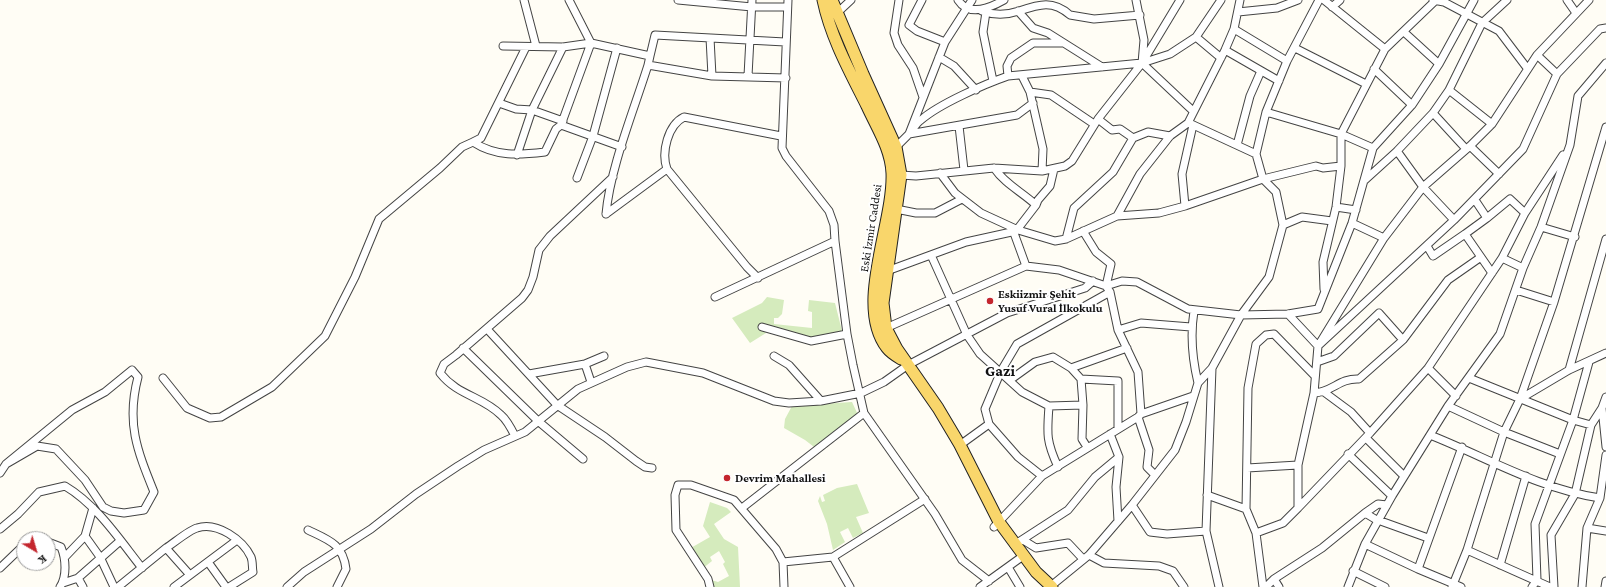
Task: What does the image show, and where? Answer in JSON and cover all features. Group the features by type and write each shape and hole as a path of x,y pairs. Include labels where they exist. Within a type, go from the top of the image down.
{"main road":[{"name":"Eski İzmir Caddesi","path":"823,0 896,147 901,175 883,302 886,328 960,445 996,525 1019,542 1016,561 1036,572 1048,587"},
{"name":"Eski İzmir Caddesi","path":"832,0 832,17 838,47 884,141 890,159 891,195 876,279 874,316 878,333 887,349 908,364"},
{"path":"996,525 1016,561"}],"street":[{"path":"524,0 536,46"},
{"path":"473,142 484,150 517,155 546,152 556,129 562,123 591,42 569,0"},
{"path":"678,0 788,3 785,42 786,78 781,136 782,148 786,156 829,211 834,225 852,365 864,413 925,499 962,560 989,581"},
{"path":"832,17 851,0"},
{"path":"899,0 894,33 898,45 913,68 922,97"},
{"path":"922,0 909,25 917,31 945,42"},
{"path":"958,0 966,8 1005,14 1018,11 1040,2 1052,1 1064,6 1070,15 1094,19 1140,15"},
{"path":"909,134 922,97 945,42 972,0"},
{"path":"984,11 1004,0"},
{"path":"1136,0 1144,40 1142,63"},
{"path":"901,175 994,168 1042,170 1066,166 1072,160 1096,121 1142,63 1180,0"},
{"path":"896,147 921,120 951,101 1008,76 1022,76 1142,63 1170,54 1196,37 1221,0"},
{"path":"1185,206 1182,174 1190,124 1194,111 1226,50 1234,29 1240,0"},
{"path":"1238,12 1277,8 1298,0"},
{"path":"1048,587 1086,557 1132,506 1175,450 1186,422 1198,383 1212,368 1241,315 1269,277 1283,225 1276,192 1263,180 1256,154 1266,112 1287,61 1319,0"},
{"path":"1324,0 1385,49"},
{"path":"1332,7 1340,0"},
{"path":"1106,286 1122,281 1137,282 1183,307 1194,311 1241,315 1288,314 1318,309 1352,223 1373,148 1412,105 1439,64 1474,0"},
{"path":"1365,180 1397,151 1433,113 1449,90 1482,23 1507,0"},
{"path":"1567,0 1576,13"},
{"path":"1298,508 1298,465 1314,393 1314,375 1318,362 1318,346 1384,238 1423,187 1468,148 1492,124 1527,68 1537,55 1589,0"},
{"path":"1324,293 1323,262 1336,207 1342,166 1341,134 1385,49 1434,1 1444,2 1499,31 1527,68"},
{"path":"748,76 752,3"},
{"path":"984,11 983,32 993,82"},
{"path":"1018,11 1033,28 1048,33 1102,67"},
{"path":"1318,346 1475,200 1523,149 1557,74 1600,29 1606,28"},
{"path":"1234,29 1287,61"},
{"path":"1404,32 1439,64"},
{"path":"666,169 606,214 613,178 648,65 655,36 785,42"},
{"path":"1196,37 1221,58"},
{"path":"710,38 712,76"},
{"path":"503,46 563,47 591,42 650,56"},
{"path":"1008,76 1007,66 1011,58 1033,43 1062,43"},
{"path":"162,378 187,408 210,418 221,417 272,386 325,336 355,277 379,219 440,168 462,147 481,138 526,47"},
{"path":"517,155 532,110 563,47"},
{"path":"577,178 593,136 617,48"},
{"path":"1295,48 1366,84"},
{"path":"1226,50 1279,81"},
{"path":"1537,55 1557,74"},
{"path":"939,57 954,66 976,90"},
{"path":"1142,63 1194,111"},
{"path":"1348,587 1353,571 1365,544 1387,504 1448,406 1500,334 1523,268 1541,227 1570,145 1578,96 1606,63"},
{"path":"648,65 712,76 786,78"},
{"path":"1374,69 1412,105"},
{"path":"1237,145 1250,96 1261,71"},
{"path":"1022,76 1030,92 1033,103 1042,149 1042,170"},
{"path":"1449,90 1492,124"},
{"path":"1030,92 1051,95 1112,130 1120,129 1133,138"},
{"path":"499,103 516,110 532,110 622,147"},
{"path":"909,134 1017,115 1033,103"},
{"path":"1266,112 1341,134 1373,148"},
{"path":"1433,113 1468,148 1499,174"},
{"path":"758,278 747,267 666,169 664,162 670,131 676,121 684,117 781,136"},
{"path":"1190,124 1256,154"},
{"path":"1117,216 1140,174 1170,136 1190,124"},
{"path":"959,126 964,170"},
{"path":"1365,544 1418,570 1456,586 1504,432 1520,399 1554,302 1606,128"},
{"path":"1066,239 1074,208 1113,172 1133,138 1148,132 1170,136"},
{"path":"1256,533 1283,524 1348,454 1368,435 1428,368 1502,258 1525,213 1570,145"},
{"path":"1397,151 1423,187 1454,220"},
{"path":"940,173 948,185 962,199 991,219 1016,231 1055,241 1066,239 1083,230 1117,216 1159,213 1263,180 1316,166 1324,168 1342,166"},
{"path":"994,168 1001,178 1024,193 1036,205"},
{"path":"887,271 966,242 1016,231 1050,186 1054,169"},
{"path":"515,436 501,415 487,405 457,390 447,383 440,373 444,364 488,329 522,298 528,290 537,264 539,250 550,236 613,178"},
{"path":"896,210 916,213 935,212 962,199"},
{"path":"1427,246 1433,256 1487,218 1510,199 1525,213"},
{"path":"1475,200 1487,218"},
{"path":"1336,207 1356,210"},
{"path":"1283,225 1302,218 1332,221"},
{"path":"1352,223 1384,238"},
{"path":"1541,227 1574,237"},
{"path":"1083,230 1096,252 1111,264 1106,286"},
{"path":"1016,231 1026,266"},
{"path":"1464,234 1492,273"},
{"path":"1569,370 1606,239"},
{"path":"715,297 835,241"},
{"path":"931,255 966,335 980,354 1001,371 1022,392 1049,406 1083,405"},
{"path":"1314,393 1324,392 1348,378 1358,379 1403,340 1448,280 1480,257"},
{"path":"1502,258 1523,268"},
{"path":"886,328 950,298 1026,266 1059,270 1106,286 1110,292 1118,330 1138,372 1139,416 1149,450 1147,467 1155,475"},
{"path":"287,587 304,572 341,549 458,466 484,450 525,432 578,389 627,367 646,362 703,373 774,400 789,403 821,400 860,393 884,382 908,364 1007,313 1085,288 1093,281"},
{"path":"1516,290 1554,302"},
{"path":"1042,476 1018,457 989,424 985,409 1001,371 1017,344 1110,292"},
{"path":"1194,311 1191,328 1192,358 1198,383"},
{"path":"1288,314 1318,346"},
{"path":"1318,362 1334,356 1379,314 1403,340"},
{"path":"1118,330 1141,324 1191,328"},
{"path":"762,327 811,341 848,334"},
{"path":"488,329 557,405 605,437 645,467 652,468"},
{"path":"1265,587 1256,533 1246,509 1248,388 1256,344 1266,335 1274,334 1314,375"},
{"path":"463,348 538,421 583,459"},
{"path":"1071,368 1127,348"},
{"path":"1520,399 1569,370 1606,353"},
{"path":"528,374 585,364 604,356"},
{"path":"774,356 789,365 821,400"},
{"path":"1010,380 1035,362 1053,357 1071,368 1081,379 1083,405 1082,438 1087,447"},
{"path":"1532,587 1537,580 1535,524 1573,420 1589,362"},
{"path":"585,364 591,382"},
{"path":"1212,368 1210,458 1206,531 1218,587"},
{"path":"1428,368 1456,396"},
{"path":"0,473 6,464 72,410 105,392 132,370 138,377 132,412 134,440 154,492 144,510 124,513 111,511 103,507 85,480 56,449 37,446 6,464"},
{"path":"1469,378 1573,420 1591,425"},
{"path":"1081,379 1118,381 1118,429"},
{"path":"1324,392 1351,412 1368,435 1404,476"},
{"path":"996,525 1042,476 1139,416 1193,396"},
{"path":"1554,587 1551,536 1575,494 1591,425 1602,408 1606,397"},
{"path":"1049,406 1047,436 1050,450 1058,467"},
{"path":"1448,406 1504,432 1560,454"},
{"path":"1602,408 1606,448"},
{"path":"742,508 864,413"},
{"path":"960,445 989,424"},
{"path":"1110,434 1119,457 1116,487 1118,522"},
{"path":"1430,435 1462,447 1494,463 1548,486 1575,494 1600,498"},
{"path":"1418,570 1428,538 1462,447"},
{"path":"1348,454 1392,496"},
{"path":"1582,587 1588,528 1600,498 1606,455"},
{"path":"1019,542 1068,510 1095,478 1119,457"},
{"path":"1247,468 1298,465"},
{"path":"1500,565 1526,476"},
{"path":"710,587 708,579 676,530 675,495 678,485 691,485 734,500 776,549 783,562 784,587"},
{"path":"0,529 18,514 39,492 65,486 80,495 93,508 142,568"},
{"path":"1207,495 1246,509"},
{"path":"783,562 832,557 925,499"},
{"path":"1265,587 1274,579 1322,548 1378,504 1387,504"},
{"path":"1132,506 1150,532 1167,534 1206,531"},
{"path":"61,585 66,557 85,536 93,508"},
{"path":"1365,513 1378,520 1428,538"},
{"path":"118,587 166,548 197,528 213,527 228,533 237,540 244,546 251,558 253,572 229,587"},
{"path":"1588,528 1606,532"},
{"path":"308,530 327,539 341,549 346,568 337,587"},
{"path":"85,536 100,557 114,587"},
{"path":"174,587 237,540"},
{"path":"61,585 78,578 100,557 120,541"},
{"path":"1019,542 1036,548 1068,543 1086,557 1104,563 1159,566 1173,571 1184,587"},
{"path":"56,545 61,547 66,557"},
{"path":"166,548 190,575"},
{"path":"1467,550 1550,587"},
{"path":"0,568 16,553"},
{"path":"832,557 850,587"},
{"path":"980,587 1016,561 1020,587"},
{"path":"208,562 226,587"},
{"path":"1353,571 1385,587"},
{"path":"78,578 83,587"},
{"path":"1274,579 1280,587"},
{"path":"1605,587 1606,582"}],"green space":[{"path":"767,297 784,300 782,314 778,318 774,318 774,324 812,328 812,312 808,311 809,300 835,303 843,335 811,341 762,327 766,333 750,343 732,318 762,303"},
{"path":"852,402 859,417 818,450 805,440 784,428 785,419 792,406"},
{"path":"857,484 869,513 856,517 863,533 853,538 848,528 840,532 845,542 833,550 827,524 818,501 820,496 822,502 825,501 823,495 837,488"},
{"path":"710,502 727,508 731,512 714,524 724,539 738,547 740,587 710,587 708,579 718,582 729,576 723,564 725,562 719,551 710,557 712,561 702,569 689,549 710,537 703,526"}],"place":[{"name":"Eskiizmir Şehit Yusuf Vural İlkokulu","path":"990,301"},
{"name":"Devrim Mahallesi","path":"727,478"}],"district":[{"name":"Gazi","path":"1000,371"}]}
